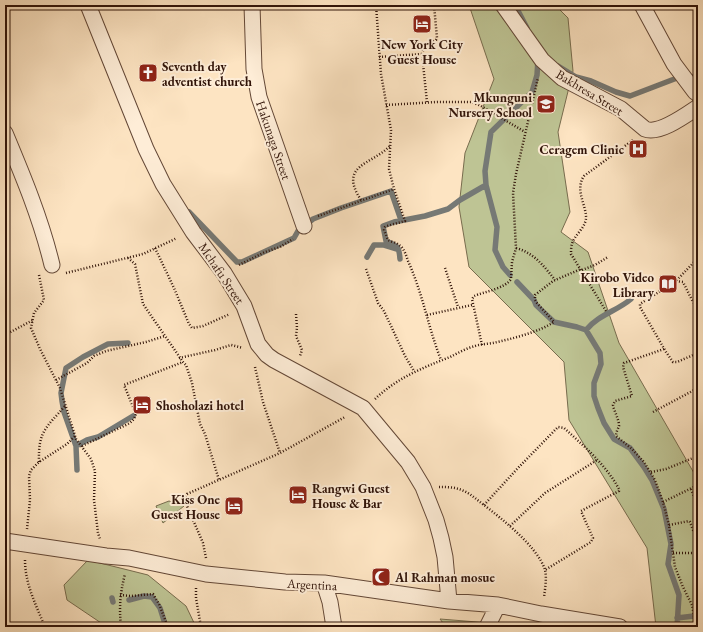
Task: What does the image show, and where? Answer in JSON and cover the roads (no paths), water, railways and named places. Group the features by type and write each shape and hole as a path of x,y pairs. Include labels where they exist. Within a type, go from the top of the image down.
{"street":[{"name":"Mchafu Street","path":"88,5 163,184 193,232 224,273 244,306 255,346 274,360 363,408 408,462 423,487 436,520 441,538 449,601"},
{"name":"Hakunaga Street","path":"252,5 254,69 259,97 304,226"},
{"name":"Bakhresa Street","path":"503,5 542,60 562,78 621,108 645,129 650,131 662,128 698,107"},
{"path":"642,5 674,64 698,94"},
{"path":"5,132 45,235 52,265"},
{"name":"Argentina","path":"5,541 129,558 206,574 285,582 324,583 449,601 498,605 541,614 620,627"},
{"path":"324,583 330,602 334,627"},
{"path":"487,627 498,605"}],"waterway":[{"path":"515,5 527,28"},
{"path":"510,275 503,267 495,250 497,227 486,185 485,171 491,132 532,92 537,75 538,59"},
{"path":"558,66 576,77 591,81 616,92 630,96 677,78 690,78 698,75"},
{"path":"400,259 397,247 386,241 383,226 448,209 460,200 486,185"},
{"path":"189,212 237,262 242,262 294,238 298,231 313,219 391,191 401,220"},
{"path":"367,257 374,245 384,245 397,249"},
{"path":"517,282 534,300 536,305 554,322 586,330 600,353 601,364 594,383 594,396 604,423 614,439 630,448 644,467 652,480 664,509 671,544 668,564 679,595 677,627"},
{"path":"586,330 596,321 631,299"},
{"path":"77,470 76,446 64,412 61,393 66,368 108,344 128,343"},
{"path":"76,446 87,440 98,437 133,416"},
{"path":"129,600 144,596 152,597 160,608 166,627"},
{"path":"112,598 113,602"},
{"path":"677,618 698,617"}],"place":[{"name":"New York City Guest House","path":"422,24"},
{"name":"Seventh day adventist church","path":"148,73"},
{"name":"Mkunguni Nursery School","path":"546,104"},
{"name":"Ceragem Clinic","path":"638,149"},
{"name":"Kirobo Video Library","path":"668,284"},
{"name":"Shosholazi hotel","path":"142,405"},
{"name":"Rangwi Guest House & Bar","path":"298,495"},
{"name":"Kiss One Guest House","path":"234,506"},
{"name":"Al Rahman mosue","path":"381,577"}]}
